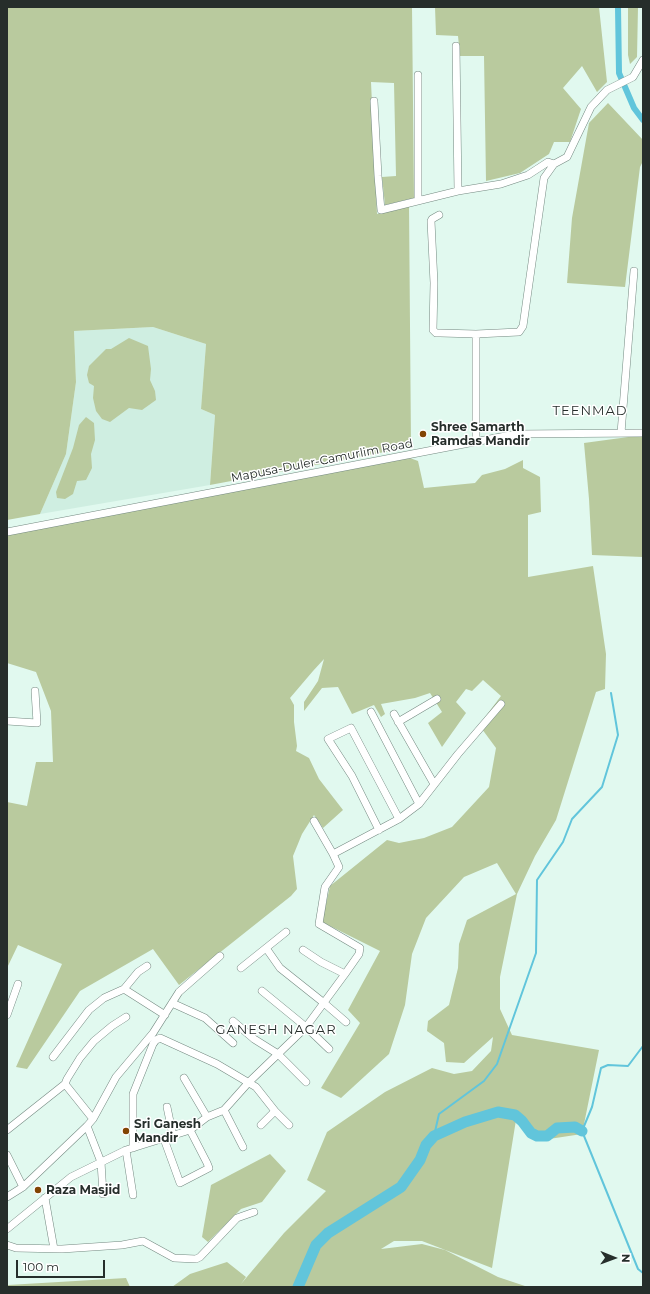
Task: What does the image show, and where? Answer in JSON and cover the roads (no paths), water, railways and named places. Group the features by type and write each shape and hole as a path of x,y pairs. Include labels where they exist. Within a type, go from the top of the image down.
{"street":[{"path":"456,46 458,191"},
{"path":"439,215 431,221 434,283 433,330 440,333 476,334 519,332 523,326 544,178 554,164 567,157 591,107 607,90 633,76 643,60"},
{"path":"418,75 418,201"},
{"path":"374,101 377,169 381,210 458,191 501,184 528,175 548,162 554,164"},
{"path":"621,433 634,271"},
{"path":"476,334 476,442"},
{"name":"Mapusa-Duler-Camurlim Road","path":"7,532 516,434 643,433"},
{"path":"7,721 37,723 35,691"},
{"path":"398,722 436,699"},
{"path":"333,854 399,819 419,804 501,704"},
{"path":"371,712 419,804"},
{"path":"394,714 434,784"},
{"path":"379,830 352,776 328,739 351,728 399,819"},
{"path":"7,1229 71,1177 129,1149 190,1130 207,1117 224,1110 249,1082 306,1027 359,954 360,948 319,924 325,887 339,867 314,821"},
{"path":"241,968 286,932"},
{"path":"266,948 280,968 346,1022"},
{"path":"303,950 321,962 345,974"},
{"path":"7,1197 23,1187 87,1126 93,1119 116,1077 153,1033 179,992 220,956"},
{"path":"53,1057 89,1010 104,998 124,989 138,972 146,966"},
{"path":"7,1015 18,984"},
{"path":"124,989 165,1015"},
{"path":"262,991 329,1048"},
{"path":"172,1003 205,1018 233,1043"},
{"path":"7,1130 65,1084 80,1058 94,1041 126,1017"},
{"path":"233,1021 254,1039 278,1054 306,1082"},
{"path":"133,1196 129,1149 133,1094 156,1040 160,1038 217,1064 249,1082 256,1087 288,1125"},
{"path":"184,1078 207,1117"},
{"path":"65,1084 93,1119"},
{"path":"167,1107 173,1136"},
{"path":"224,1110 243,1147"},
{"path":"261,1125 275,1111"},
{"path":"87,1126 101,1162 103,1194"},
{"path":"164,1139 180,1183 209,1168 208,1163 190,1130"},
{"path":"7,1155 23,1187"},
{"path":"45,1198 54,1249"},
{"path":"7,1245 16,1248 54,1249 122,1245 143,1241 174,1258 196,1259 200,1257 237,1218 254,1212"}],"waterway":[{"path":"618,7 619,73 634,108 643,120"},
{"path":"434,1136 439,1114 484,1081 497,1064 536,953 537,880 563,842 572,819 602,787 618,735 611,693"},
{"path":"643,1046 628,1066 608,1065 601,1068 592,1107 582,1131 638,1269 643,1273"},
{"path":"298,1287 316,1245 328,1233 401,1187 420,1160 426,1145 434,1136 465,1122 498,1112 515,1115 522,1121 531,1133 537,1136 547,1136 557,1128 575,1127 582,1131"}],"place":[{"name":"Shree Samarth Ramdas Mandir","path":"423,434"},
{"name":"Sri Ganesh Mandir","path":"126,1131"},
{"name":"Raza Masjid","path":"38,1190"}],"district":[{"name":"TEENMAD","path":"590,411"},
{"name":"GANESH NAGAR","path":"276,1030"}]}
